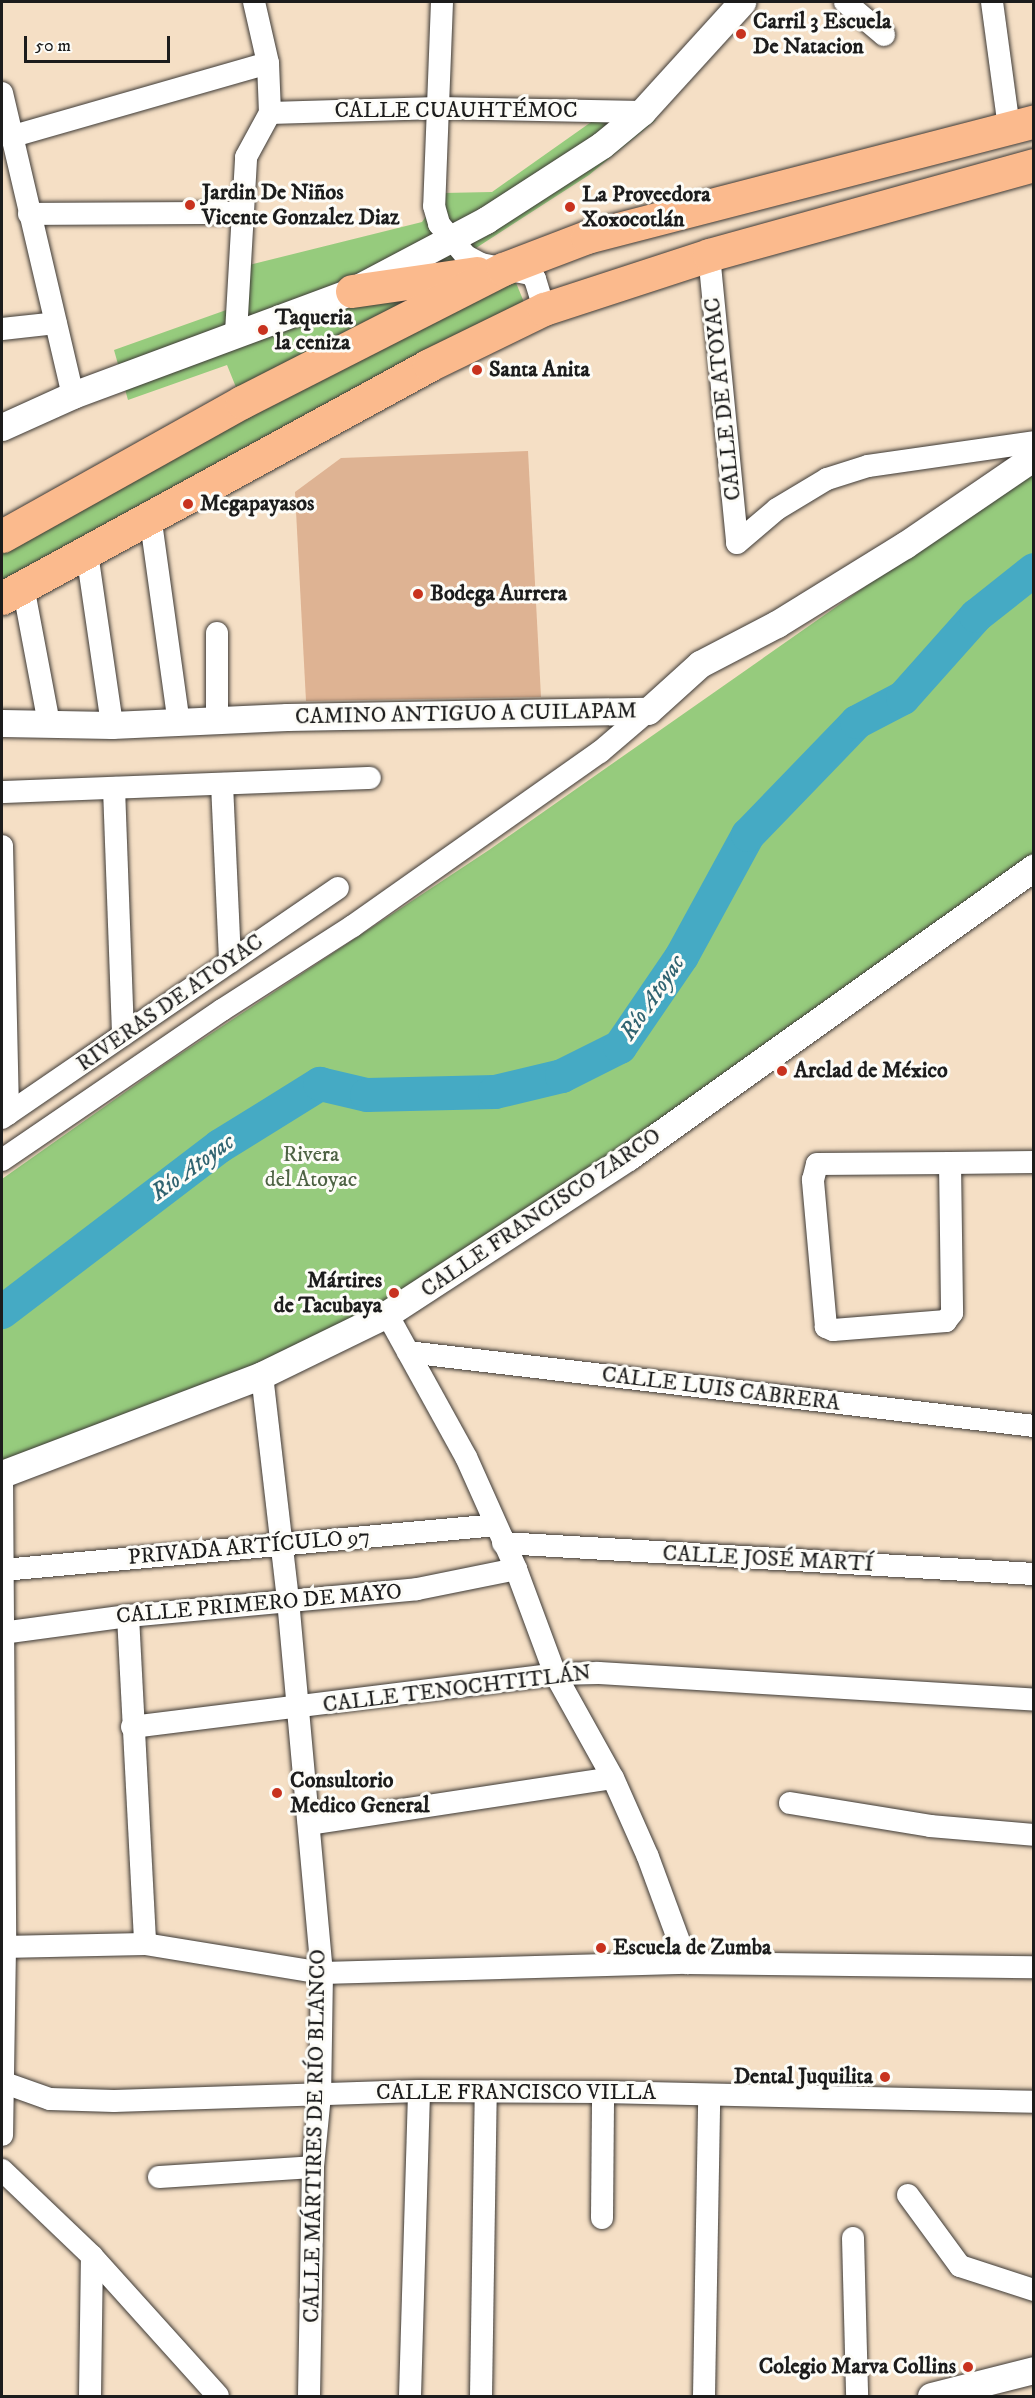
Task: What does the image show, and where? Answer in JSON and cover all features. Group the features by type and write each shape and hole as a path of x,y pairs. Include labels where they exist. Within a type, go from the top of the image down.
{"main road":[{"path":"2,536 214,418 502,269 587,237 1021,125"},
{"path":"12,592 429,365 544,309 709,255 1034,165"},
{"path":"352,291 502,269"}],"street":[{"path":"236,333 241,213 246,157 270,113 268,63 254,2"},
{"path":"442,2 434,206 439,224 449,240 466,256 502,269 519,270 535,279 544,309"},
{"path":"2,427 74,395 352,291 486,220 602,145 642,112 742,2"},
{"path":"845,2 884,35"},
{"path":"992,2 1021,125"},
{"path":"10,137 268,63"},
{"path":"2,93 10,137 74,395"},
{"name":"CALLE CUAUHTÉMOC","path":"270,113 438,108 642,112"},
{"path":"29,214 241,213"},
{"name":"CALLE DE ATOYAC","path":"709,255 737,543 777,508 827,479 868,466 1034,442"},
{"path":"2,329 56,323"},
{"name":"CAMINO ANTIGUO A CUILAPAM","path":"2,723 112,725 217,720 648,711 700,664 777,624 905,545 1034,457"},
{"path":"150,515 179,723"},
{"path":"87,553 112,725"},
{"path":"12,592 48,723"},
{"path":"217,633 217,720"},
{"path":"2,1160 212,1016 353,926 600,752 648,711"},
{"path":"2,792 370,778"},
{"path":"222,784 230,962"},
{"path":"114,788 123,1035"},
{"path":"2,846 5,1116"},
{"name":"CALLE FRANCISCO ZARCO","path":"2,1476 262,1375 387,1314 628,1157 1034,867"},
{"name":"RIVERAS DE ATOYAC","path":"5,1116 338,888"},
{"path":"950,1163 952,1313 946,1321 833,1330 826,1327 813,1180 817,1164 1034,1162"},
{"path":"387,1314 466,1457 516,1569 555,1674 613,1778 648,1857 687,1963"},
{"name":"CALLE LUIS CABRERA","path":"408,1352 1034,1426"},
{"name":"CALLE MÁRTIRES DE RÍO BLANCO","path":"262,1375 288,1599 322,1973 320,2095 313,2167 309,2397"},
{"path":"2,1476 2,2135"},
{"name":"PRIVADA ARTÍCULO 97","path":"3,1570 282,1543 499,1534"},
{"name":"CALLE JOSÉ MARTÍ","path":"499,1534 1034,1574"},
{"name":"CALLE PRIMERO DE MAYO","path":"3,1632 288,1599 417,1589 516,1569"},
{"path":"128,1616 145,1944"},
{"name":"CALLE TENOCHTITLÁN","path":"132,1726 297,1708 555,1674 598,1673 1034,1700"},
{"path":"309,1824 613,1778"},
{"path":"790,1803 930,1826 1034,1835"},
{"path":"3,1947 145,1944 322,1973 687,1963 1034,1967"},
{"name":"CALLE FRANCISCO VILLA","path":"2,2082 50,2099 114,2101 419,2091 603,2092 1034,2102"},
{"path":"410,2397 419,2091"},
{"path":"602,2218 603,2092"},
{"path":"481,2397 486,2093"},
{"path":"705,2397 709,2095"},
{"path":"159,2177 313,2167"},
{"path":"2,2170 92,2256 218,2397"},
{"path":"909,2195 960,2266 1034,2290"},
{"path":"853,2238 857,2397"},
{"path":"90,2397 92,2256"},
{"path":"936,2396 1034,2370"}],"green space":[{"path":"594,120 656,120 589,175 476,248 372,327 242,402 227,365 128,400 114,350 229,309 237,268 422,222 443,193 492,192"},
{"path":"514,278 526,307 2,585 2,542"},
{"name":"Rivera del Atoyac","path":"1033,469 1033,867 387,1314 2,1474 2,1179 165,1064 489,850"}],"building":[{"name":"Bodega Aurrera","path":"528,451 541,697 306,701 295,492 341,458"}],"waterway":[{"name":"Río Atoyac","path":"2,1312 220,1146 320,1084 367,1095 495,1092 562,1076 620,1047 682,956 748,835 857,722 903,698 976,616 1034,570"}],"place":[{"name":"Carril 3 Escuela De Natacion","path":"741,34"},
{"name":"Jardin De Niños Vicente Gonzalez Diaz","path":"190,205"},
{"name":"La Proveedora Xoxocotlán","path":"570,207"},
{"name":"Taqueria la ceniza","path":"263,330"},
{"name":"Santa Anita","path":"477,370"},
{"name":"Megapayasos","path":"188,504"},
{"name":"Bodega Aurrera","path":"418,594"},
{"name":"Arclad de México","path":"782,1071"},
{"name":"Mártires de Tacubaya","path":"394,1293"},
{"name":"Consultorio Medico General","path":"277,1793"},
{"name":"Escuela de Zumba","path":"601,1948"},
{"name":"Dental Juquilita","path":"885,2077"},
{"name":"Colegio Marva Collins","path":"968,2367"}]}
